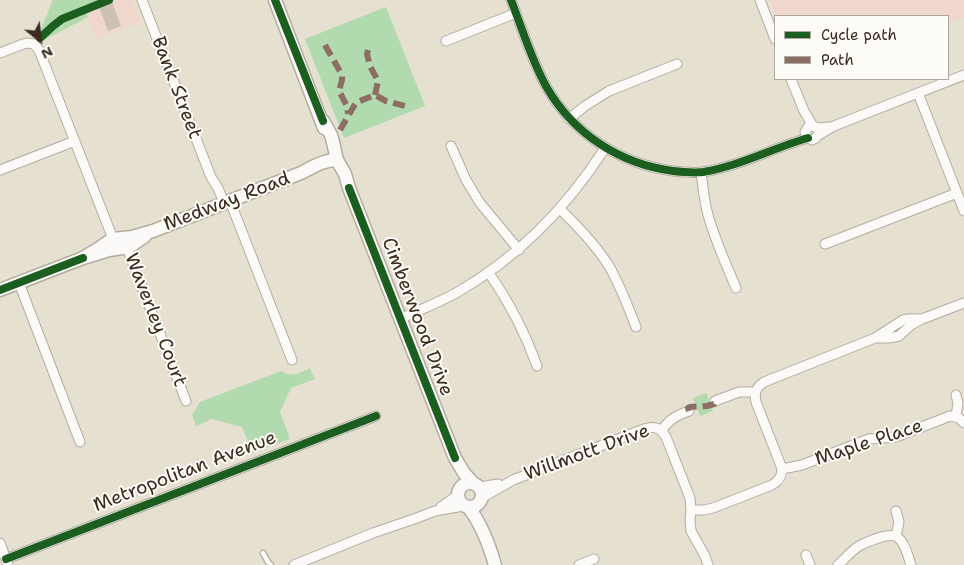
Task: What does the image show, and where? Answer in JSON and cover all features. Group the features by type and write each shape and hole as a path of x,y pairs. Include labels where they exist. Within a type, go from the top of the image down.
{"street":[{"name":"Bank Street","path":"142,0 211,177 218,188 292,360"},
{"name":"Cimberwood Drive","path":"275,0 333,142 333,161 345,174 455,458 458,474 470,496 492,551 495,565"},
{"path":"511,0 539,72 546,86 569,119 585,134 605,148 629,160 656,168 701,172 738,163 790,144 812,132 834,126 964,75"},
{"path":"760,0 774,36"},
{"path":"446,41 516,13"},
{"name":"Waverley Court","path":"0,53 27,43 37,46 42,54 75,141 186,402"},
{"path":"569,119 609,91 677,64"},
{"path":"791,80 812,132"},
{"path":"918,93 964,211"},
{"path":"0,170 75,141"},
{"path":"451,146 463,174 476,197 519,250"},
{"path":"400,319 448,297 489,272 519,250 560,209 590,171 605,148"},
{"name":"Medway Road","path":"0,290 301,173 321,163 333,161"},
{"path":"701,172 707,213 736,288"},
{"path":"825,244 957,192"},
{"path":"560,209 581,230 605,261 618,282 636,326"},
{"path":"489,272 505,295 538,366"},
{"path":"19,283 80,442"},
{"path":"691,510 712,508 779,480 782,469 756,402 755,392 764,382 875,338 899,336 911,325 922,319 964,303"},
{"path":"715,401 739,392 755,392"},
{"path":"956,395 958,403 956,416 964,423"},
{"name":"Willmott Drive","path":"662,431 670,420 688,411"},
{"name":"Metropolitan Avenue","path":"7,562 376,416"},
{"name":"Maple Place","path":"782,469 802,465 869,439 896,437 950,416 956,416"},
{"name":"Willmott Drive","path":"294,565 373,533 435,511 489,486 513,480 644,429 654,427 662,431 666,437 690,498 691,531 708,565"},
{"path":"896,511 899,522 896,536"},
{"path":"838,565 862,544 892,535 896,536 903,544 912,565"},
{"path":"0,543 7,562"},
{"path":"806,554 810,565"},
{"path":"579,565 594,559"}],"lane":[{"path":"263,552 266,560 272,565"}],"shaded area":[{"path":"113,0 132,0 141,22 97,40 85,11"},
{"path":"770,0 964,0 964,18 949,24 949,15 776,15"}],"green space":[{"path":"53,0 113,0 86,11 88,17 44,40 38,36"},
{"path":"386,7 425,106 344,138 305,39"},
{"path":"310,368 315,379 291,388 280,412 290,439 253,453 242,427 212,419 196,426 192,415 200,402 281,371 292,374"},
{"path":"706,393 713,411 700,416 693,398"}],"building":[{"path":"112,2 121,26 108,31 99,7"}],"marked path":[{"path":"325,45 342,75 339,91 347,106 348,114"},
{"path":"368,50 370,66 378,81 375,95"},
{"path":"340,130 357,102 375,95 386,101 409,107"},
{"path":"689,411 688,408 690,407 707,406 714,404 715,401"}],"cycle path":[{"path":"40,38 62,19 109,0"},
{"path":"275,0 323,121"},
{"path":"511,0 537,67 547,88 558,104 585,133 617,154 653,167 677,171 703,172 730,166 808,138"},
{"path":"349,188 455,458"},
{"path":"0,290 83,258"},
{"path":"6,559 376,416"}]}
